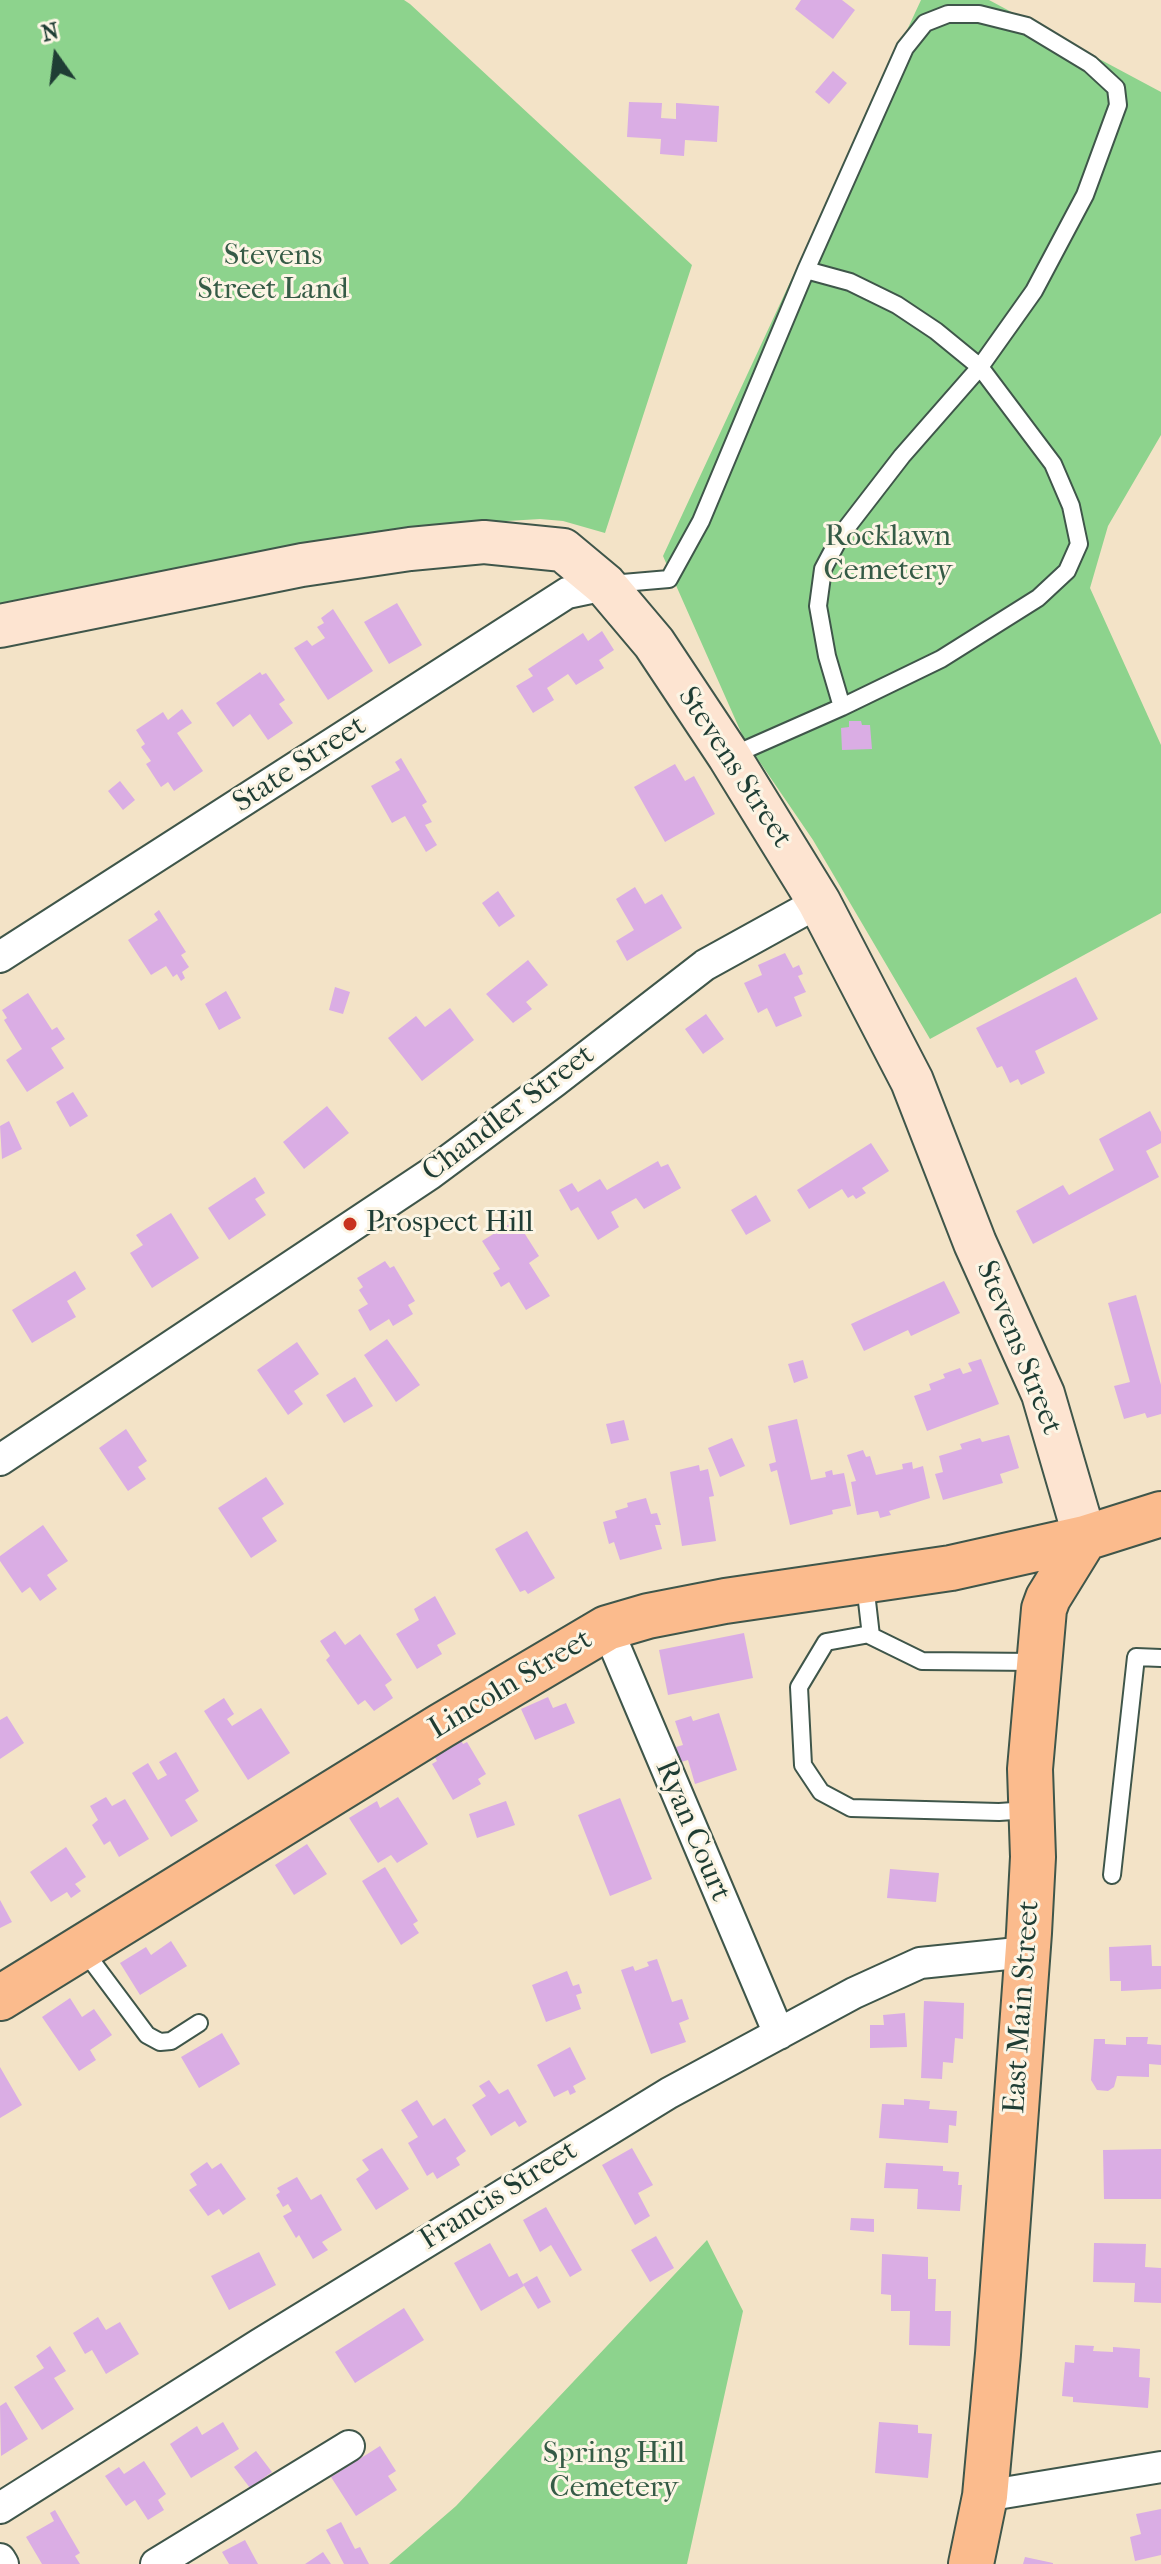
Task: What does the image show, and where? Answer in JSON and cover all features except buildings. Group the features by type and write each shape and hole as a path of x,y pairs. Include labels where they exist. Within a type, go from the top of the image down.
{"main road":[{"path":"1085,1538 1161,1514"},
{"name":"Lincoln Street","path":"0,1998 441,1726 607,1628 648,1616 725,1601 951,1568 1085,1538"},
{"name":"East Main Street","path":"971,2564 985,2496 998,2354 1033,1857 1030,1769 1044,1609 1085,1538"}],"street":[{"name":"Stevens Street","path":"0,626 302,565 484,542 563,550 605,585 654,643 729,756 819,902 912,1081 975,1243 1043,1394 1085,1538"},
{"name":"State Street","path":"0,957 567,593 605,585"},
{"name":"Chandler Street","path":"0,1460 430,1174 705,965 819,902"},
{"name":"Ryan Court","path":"607,1628 779,2034"},
{"name":"Francis Street","path":"0,2508 669,2093 854,1993 920,1963 1027,1952"},
{"path":"156,2564 349,2446"},
{"path":"985,2496 1161,2467"}],"lane":[{"path":"605,585 669,579 701,521 806,270 905,48 925,23 948,14 979,14 1027,26 1090,64 1116,88 1118,105 1085,195 1034,291 980,367 902,456 841,535 823,569 818,606 827,656 842,707"},
{"path":"729,756 842,707 941,659 1038,598 1067,571 1079,544 1071,506 1053,464 980,367 936,331 897,305 850,282 806,270"},
{"path":"865,1580 870,1634"},
{"path":"1029,1810 851,1808 821,1792 803,1765 799,1687 826,1642 870,1634 922,1661 1039,1662"},
{"path":"1112,1875 1136,1657 1161,1658"},
{"path":"81,1947 147,2035 160,2042 171,2041 199,2023"}],"green space":[{"name":"Stevens Street Land","path":"0,0 404,0 410,4 692,265 605,533 563,521 540,519 408,527 0,608"},
{"name":"Rocklawn Cemetery","path":"921,0 989,0 1161,92 1161,435 1108,526 1090,588 1161,745 1161,913 930,1039 813,840 744,739 663,556"},
{"name":"Spring Hill Cemetery","path":"707,2240 743,2311 687,2564 389,2564 456,2506"}],"place":[{"name":"Prospect Hill","path":"350,1224"}]}
